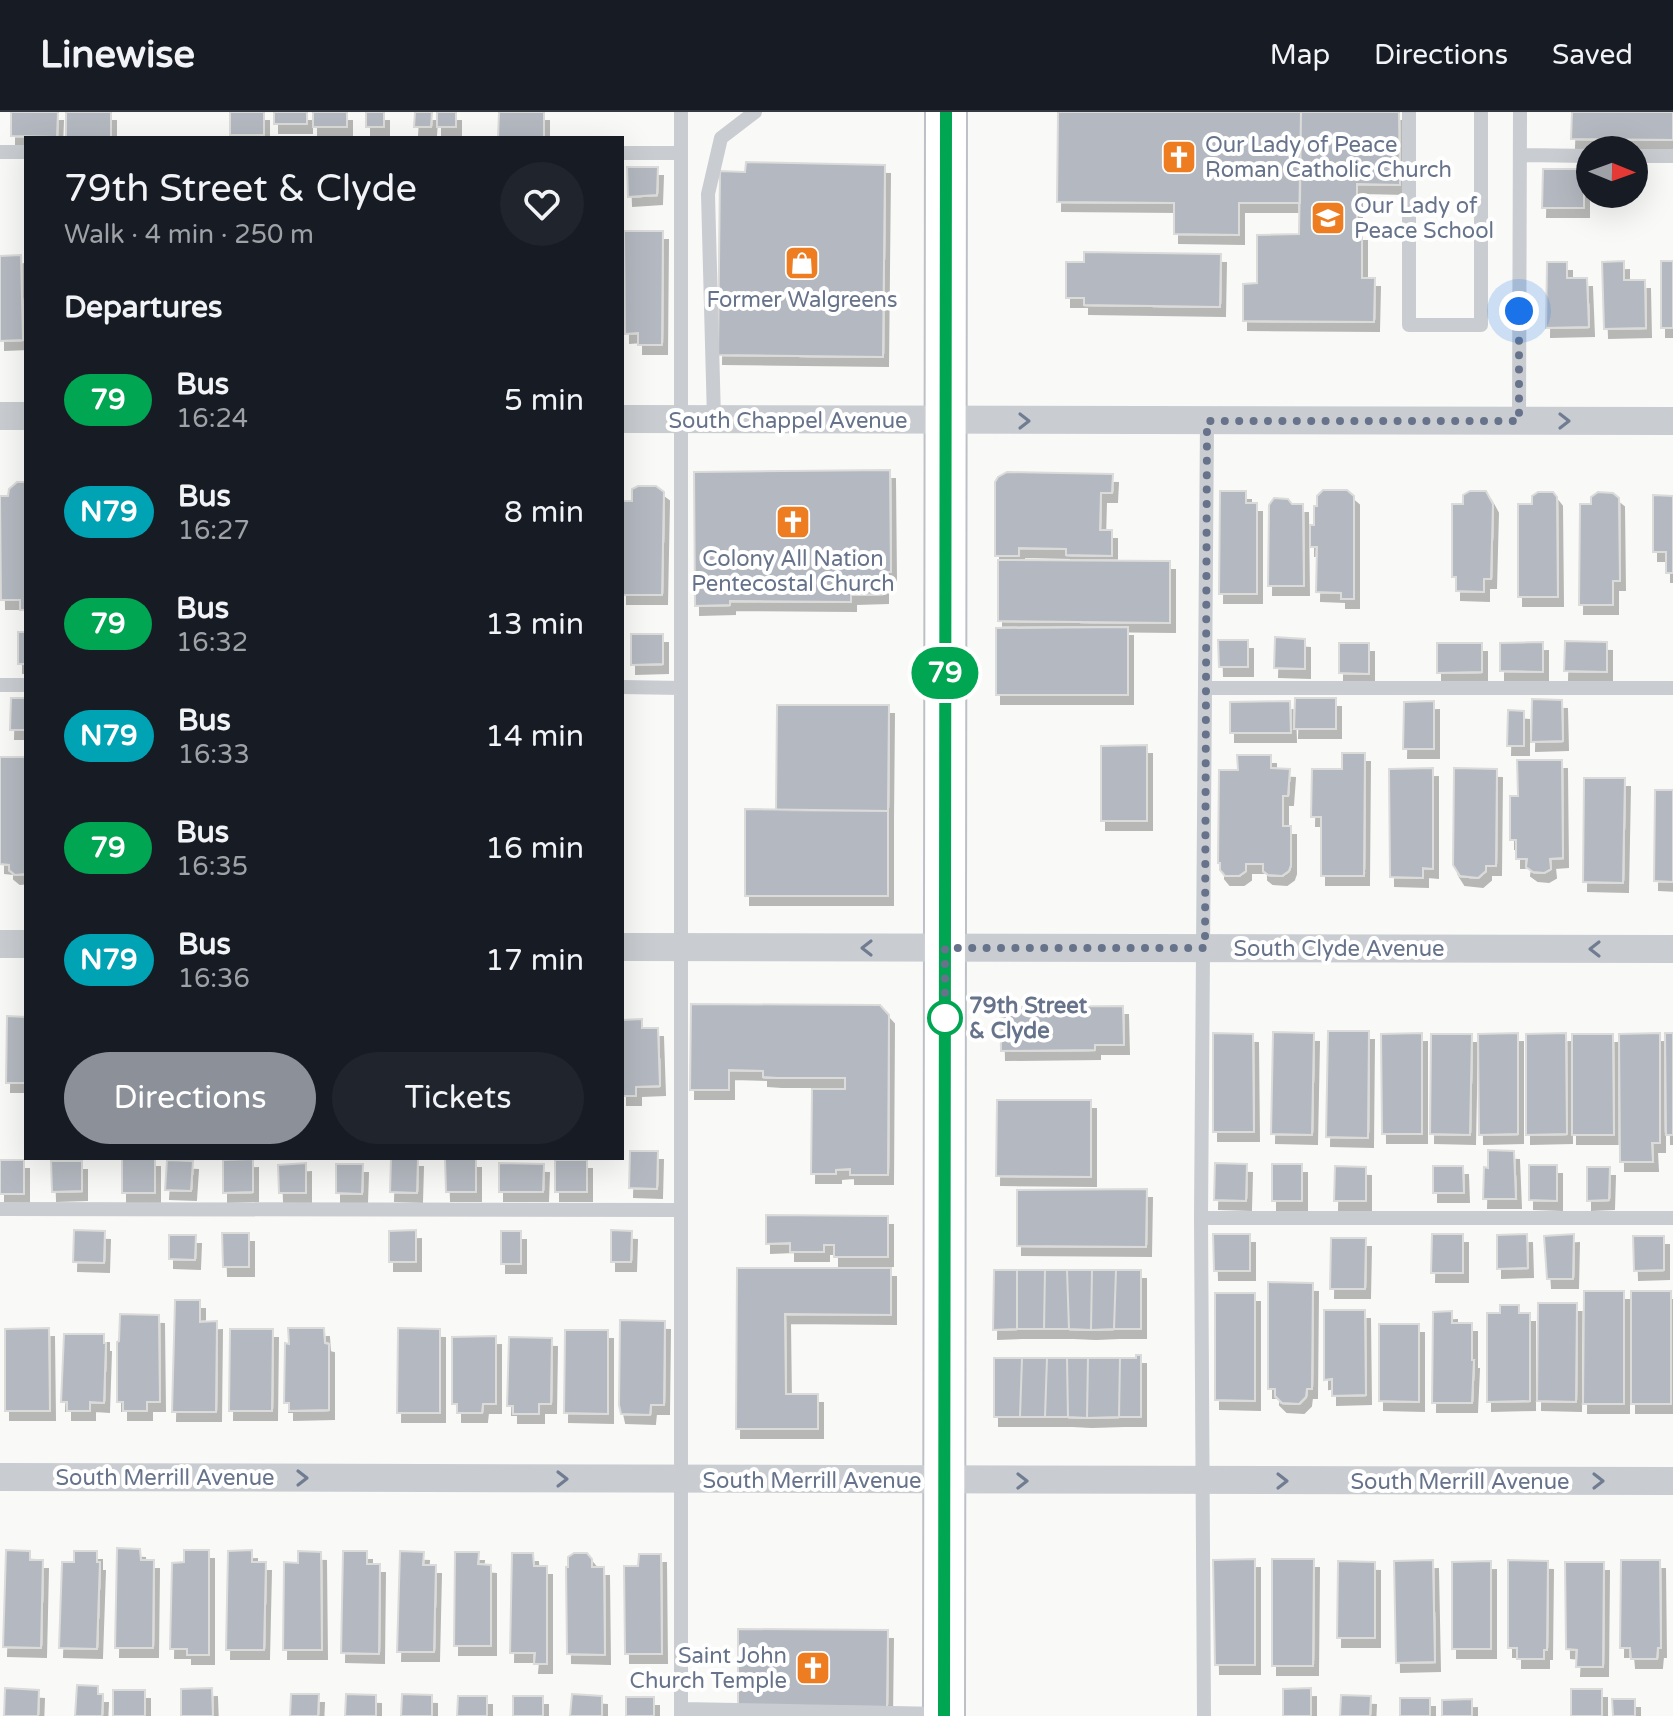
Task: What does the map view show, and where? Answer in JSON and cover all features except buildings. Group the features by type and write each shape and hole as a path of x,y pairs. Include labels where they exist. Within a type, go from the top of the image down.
{"main road":[{"path":"944,1715 946,112"}],"street":[{"path":"0,416 24,416"},
{"name":"South Chappel Avenue","path":"624,419 1673,421"},
{"path":"0,944 24,944"},
{"name":"South Clyde Avenue","path":"624,947 1673,949"},
{"name":"South Merrill Avenue","path":"0,1477 1673,1481"}],"lane":[{"path":"681,112 681,1712 944,1715"},
{"path":"714,419 708,194 721,138 755,112"},
{"path":"1409,112 1409,325 1481,325 1481,112"},
{"path":"1519,421 1520,112"},
{"path":"0,152 24,152"},
{"path":"624,153 681,153"},
{"path":"1520,155 1576,156"},
{"path":"1648,156 1673,156"},
{"path":"1204,1716 1201,1218 1207,421"},
{"path":"0,685 24,685"},
{"path":"624,687 681,688"},
{"path":"1205,688 1673,688"},
{"path":"0,1209 681,1210"},
{"path":"1201,1218 1673,1218"}],"bus line":[{"name":"79","path":"944,1716 946,112"}],"place":[{"name":"Our Lady of Peace Roman Catholic Church","path":"1179,157"},
{"name":"Our Lady of Peace School","path":"1328,218"},
{"name":"Former Walgreens","path":"802,263"},
{"name":"Colony All Nation Pentecostal Church","path":"793,522"},
{"name":"79th Street & Clyde","path":"945,1018"},
{"name":"Saint John Church Temple","path":"813,1668"}],"route":[{"path":"945,1018 945,1027 945,948 1205,948 1207,421 1519,421 1519,311"}]}
